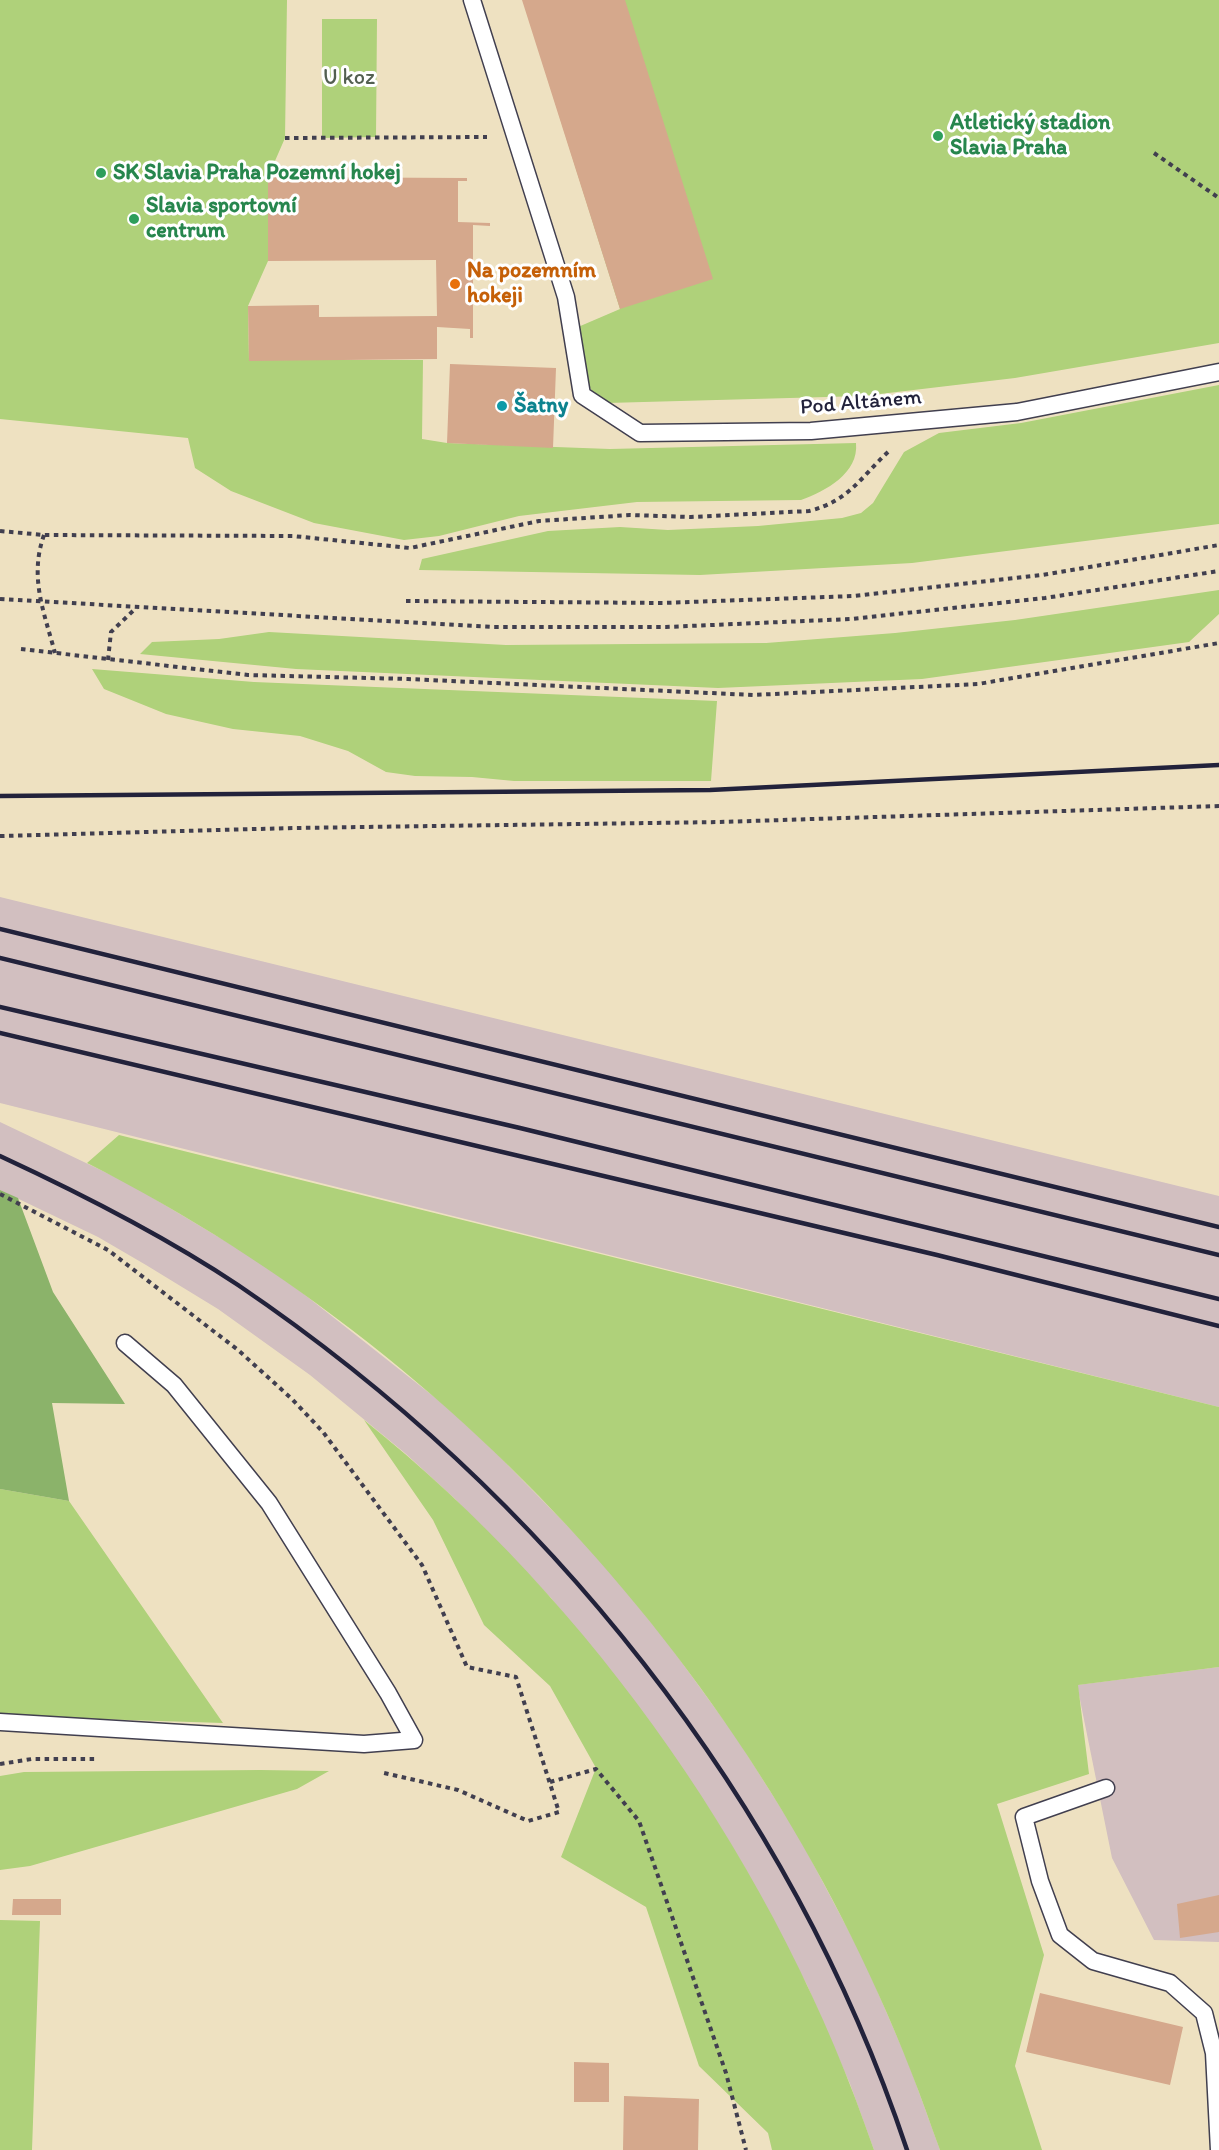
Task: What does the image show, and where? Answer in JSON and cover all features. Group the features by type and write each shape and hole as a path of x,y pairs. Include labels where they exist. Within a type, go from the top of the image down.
{"lane":[{"name":"Pod Altánem","path":"472,0 566,297 582,395 640,433 811,431 1017,412 1219,372"},
{"path":"0,1722 364,1744 414,1740 388,1694 269,1503 174,1385 125,1344"},
{"path":"1106,1788 1024,1817 1040,1881 1060,1935 1093,1961 1170,1983 1204,2013 1214,2053 1219,2150"}],"path":[{"path":"285,138 515,137"},
{"path":"1154,153 1219,198"},
{"path":"0,531 44,535 293,536 410,548 539,521 630,515 691,517 809,511 842,499 892,448"},
{"path":"44,535 37,556 41,602 55,654"},
{"path":"406,601 663,603 853,596 1042,575 1219,545"},
{"path":"0,599 480,626 666,627 851,619 1045,598 1219,571"},
{"path":"108,660 111,632 137,607"},
{"path":"21,648 55,654 248,675 408,679 753,696 978,684 1219,643"},
{"path":"0,836 293,828 720,822 1219,806"},
{"path":"0,1194 108,1250 238,1350 291,1399 322,1432 423,1565 467,1666 516,1677 559,1812 528,1821 458,1790 376,1772"},
{"path":"550,1782 596,1769 639,1821 726,2073 746,2150"}],"shaded area":[{"path":"0,897 1219,1196 1219,1407 0,1103"},
{"path":"0,1122 128,1183 252,1257 300,1291 447,1407 497,1454 598,1557 664,1638 736,1737 799,1837 863,1958 908,2062 940,2150 874,2150 850,2084 807,1985 745,1868 711,1812 647,1720 551,1598 454,1498 406,1454 310,1375 218,1309 146,1265 98,1237 0,1190"},
{"path":"1219,1667 1219,1942 1154,1940 1112,1858 1077,1685"}],"green space":[{"name":"Slavia sportovní centrum","path":"0,0 287,0 285,138 268,177 268,261 248,306 249,360 423,360 422,439 447,443 610,449 856,443 856,454 852,463 847,472 830,486 801,500 637,502 519,516 439,536 404,540 314,523 231,491 195,468 188,438 0,419"},
{"path":"523,0 1219,0 1219,343 1015,378 863,396 607,403 598,397 586,380 581,360 578,327 620,309"},
{"name":"U koz","path":"322,19 377,19 376,137 322,138"},
{"path":"1219,385 1219,524 912,563 700,575 419,570 422,559 548,531 620,527 668,530 758,526 842,518 861,513 873,503 904,452 939,433 1021,423"},
{"path":"1219,590 1219,614 1189,642 922,679 718,688 296,669 140,654 152,642 219,639 269,632 506,645 766,643 895,633 1015,620"},
{"path":"92,669 254,682 717,701 711,781 514,781 472,777 415,776 386,772 348,751 300,736 233,729 166,714 104,689"},
{"path":"119,1135 1219,1407 1219,1667 1078,1685 1089,1774 997,1804 1044,1955 1015,2066 1042,2150 940,2150 879,1994 803,1845 713,1705 610,1573 495,1452 369,1343 232,1246 87,1163"},
{"path":"0,1190 18,1198 53,1292 125,1404 52,1403 69,1501 0,1489"},
{"path":"364,1420 448,1492 528,1572 602,1658 670,1749 732,1845 787,1944 835,2046 874,2150 772,2150 768,2133 699,2066 646,1907 561,1857 596,1768 550,1686 484,1625 433,1520"},
{"path":"0,1489 69,1501 223,1723 0,1716"},
{"path":"329,1771 297,1789 30,1866 0,1870 0,1776 24,1772"},
{"path":"0,1920 40,1921 32,2150 0,2150"}],"building":[{"path":"522,0 625,0 713,279 620,309"},
{"name":"Na pozemním hokeji","path":"268,177 467,178 467,181 458,181 458,222 490,223 490,226 473,225 473,338 470,338 470,329 437,327 437,359 249,361 248,306 319,305 319,317 437,316 436,260 268,261"},
{"name":"Šatny","path":"450,364 556,368 553,448 447,443"},
{"path":"1219,1895 1219,1932 1180,1938 1177,1904"},
{"path":"13,1899 61,1899 61,1915 12,1915"},
{"path":"1040,1993 1183,2027 1170,2085 1026,2052"},
{"path":"574,2062 609,2063 609,2102 574,2102"},
{"path":"624,2096 699,2099 698,2150 623,2150"}],"railway":[{"path":"0,796 710,790 1219,765"},
{"path":"0,929 1219,1227"},
{"path":"0,958 1219,1255"},
{"path":"0,1007 520,1128 1219,1299"},
{"path":"0,1033 937,1255 1219,1326"},
{"path":"0,1156 122,1216 181,1249 238,1285 350,1367 455,1458 553,1557 643,1663 724,1776 796,1895 857,2020 907,2150"}],"place":[{"name":"Atletický stadion Slavia Praha","path":"938,136"},
{"name":"SK Slavia Praha Pozemní hokej","path":"101,173"},
{"name":"Slavia sportovní centrum","path":"134,219"},
{"name":"Na pozemním hokeji","path":"455,284"},
{"name":"Šatny","path":"502,406"}]}
